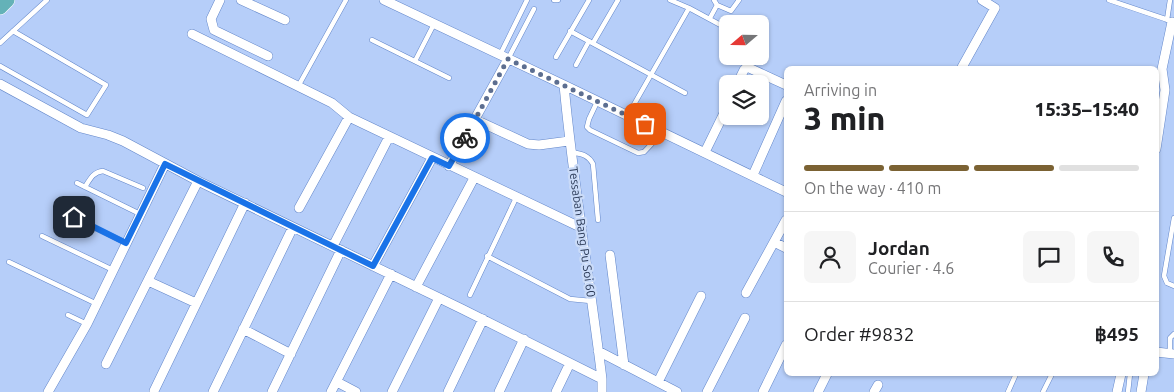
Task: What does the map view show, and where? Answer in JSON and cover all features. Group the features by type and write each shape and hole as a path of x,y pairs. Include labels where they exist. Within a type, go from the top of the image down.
{"highway":[{"path":"0,7 7,0"}],"street":[{"path":"220,0 211,19 214,30 268,56"},
{"path":"241,0 285,20"},
{"path":"384,0 784,191"},
{"path":"963,66 996,8 982,0"},
{"path":"1159,129 1165,90 1162,69 1171,22"},
{"path":"192,34 332,103 348,118 582,228"},
{"path":"449,166 476,120 504,57"},
{"path":"742,75 747,67 763,75"},
{"path":"769,78 784,85"},
{"path":"0,84 81,128 108,135 602,379"},
{"name":"Tessaban Bang Pu Soi 60","path":"564,85 569,141 592,301 602,392"},
{"path":"753,175 784,105"},
{"path":"299,208 348,118"},
{"path":"476,120 528,144 539,145 569,141"},
{"path":"705,152 719,123"},
{"path":"272,392 389,137"},
{"path":"373,266 432,158"},
{"path":"48,392 87,324 165,164"},
{"path":"416,286 474,178"},
{"path":"106,364 198,181"},
{"path":"154,391 245,204"},
{"path":"746,293 784,224"},
{"path":"213,392 293,227"},
{"path":"774,242 784,247"},
{"path":"610,255 624,365"},
{"path":"332,392 391,274"},
{"path":"148,281 196,303"},
{"path":"658,382 701,296"},
{"path":"392,392 439,298"},
{"path":"707,392 745,318"},
{"path":"448,392 483,319"},
{"path":"243,329 291,354"},
{"path":"499,392 524,339"},
{"path":"763,392 784,348"},
{"path":"598,351 677,392"},
{"path":"1159,352 1172,353"},
{"path":"556,392 570,363"},
{"path":"818,392 826,376"},
{"path":"1118,392 1121,376"},
{"path":"1141,392 1144,376"},
{"path":"337,382 356,392"}],"lane":[{"path":"0,43 47,0"},
{"path":"300,83 346,0"},
{"path":"504,57 527,0"},
{"path":"556,57 589,0"},
{"path":"576,65 618,0"},
{"path":"670,0 719,24"},
{"path":"710,18 715,2 731,11 739,0"},
{"path":"1109,0 1171,22 1170,0"},
{"path":"628,116 689,8"},
{"path":"504,57 534,9"},
{"path":"415,61 434,24"},
{"path":"0,66 87,115 106,85 13,31"},
{"path":"570,31 685,93"},
{"path":"372,40 449,78"},
{"path":"597,101 587,127 638,153 644,152 663,132"},
{"path":"571,152 585,155 590,158 593,164 598,220"},
{"path":"85,187 93,174 103,171 143,188"},
{"path":"77,183 140,214"},
{"path":"470,295 516,198"},
{"path":"56,209 126,243"},
{"path":"1174,218 1164,276 1167,283 1174,286"},
{"path":"42,236 113,270"},
{"path":"487,256 570,299 592,301"},
{"path":"9,262 97,304"},
{"path":"68,315 87,324"},
{"path":"1172,353 1170,338 1174,334"},
{"path":"1008,392 1015,376"},
{"path":"1043,392 1051,376"},
{"path":"1128,392 1130,376"}],"way so far":[{"path":"465,138 508,59 645,124"}],"route":[{"path":"74,217 126,243 165,164 373,266 432,158 449,166 465,138"}]}
